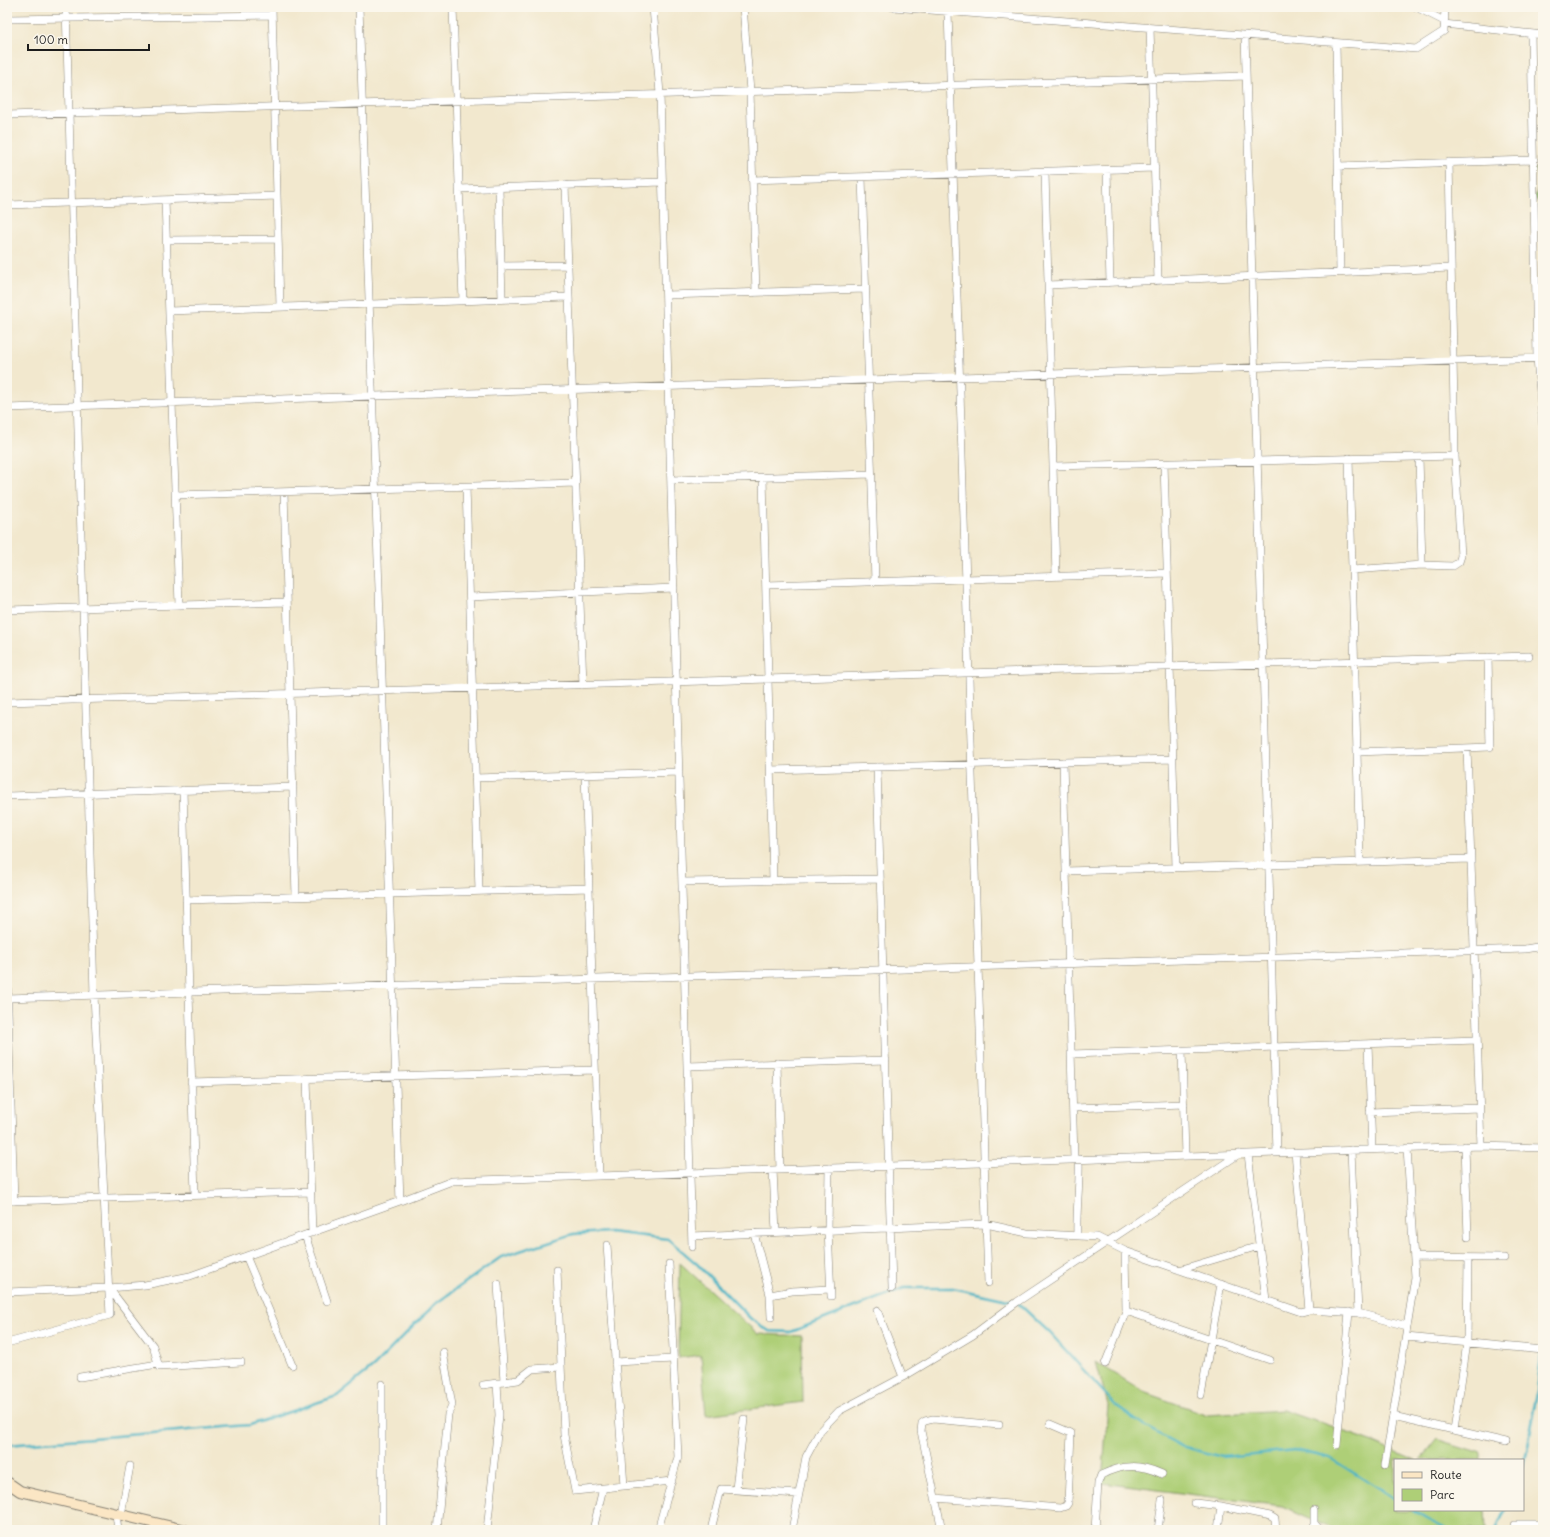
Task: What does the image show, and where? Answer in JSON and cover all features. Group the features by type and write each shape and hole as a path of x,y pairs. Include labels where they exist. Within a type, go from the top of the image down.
{"street":[{"path":"7,1343 110,1315 94,995 66,7"},
{"path":"359,7 400,1201"},
{"path":"453,7 463,301"},
{"path":"653,7 660,94 692,1247"},
{"path":"743,7 750,92 756,293"},
{"path":"893,7 1416,49 1444,31 1445,7"},
{"path":"1416,7 1444,22 1543,35"},
{"path":"7,19 272,11 280,307"},
{"path":"948,12 988,1283"},
{"path":"1150,28 1158,281"},
{"path":"1531,34 1543,427"},
{"path":"1245,36 1277,1153"},
{"path":"1336,43 1340,273"},
{"path":"7,115 1246,76"},
{"path":"1338,166 1534,160"},
{"path":"1352,570 1422,565 1453,566 1459,562 1461,556 1454,456 1449,162"},
{"path":"752,180 1155,168"},
{"path":"1107,170 1110,283"},
{"path":"1044,172 1054,466 1056,576"},
{"path":"862,177 875,582"},
{"path":"459,189 662,182"},
{"path":"565,185 583,685"},
{"path":"498,188 502,299"},
{"path":"7,205 277,196"},
{"path":"165,200 179,605"},
{"path":"167,240 278,239"},
{"path":"501,266 568,265"},
{"path":"1048,285 1451,268"},
{"path":"666,296 866,289"},
{"path":"169,311 569,297"},
{"path":"7,408 1540,358"},
{"path":"1419,456 1422,565"},
{"path":"1054,466 1454,456"},
{"path":"1349,458 1360,862"},
{"path":"1164,463 1176,867"},
{"path":"671,480 871,474"},
{"path":"763,477 773,880"},
{"path":"176,495 576,483"},
{"path":"466,487 479,891"},
{"path":"284,492 296,896"},
{"path":"766,585 1167,573"},
{"path":"470,597 674,588"},
{"path":"7,610 287,602"},
{"path":"7,702 1529,656"},
{"path":"1357,752 1490,747 1488,658"},
{"path":"1467,748 1480,1146"},
{"path":"771,770 1173,759"},
{"path":"1063,762 1073,1108 1080,1178 1076,1206 1077,1236"},
{"path":"877,767 892,1288"},
{"path":"476,778 679,772"},
{"path":"585,774 599,1176"},
{"path":"7,796 293,787"},
{"path":"182,790 195,1195"},
{"path":"1066,871 1471,859"},
{"path":"682,882 880,879"},
{"path":"186,900 589,888"},
{"path":"7,998 1474,951 1525,949 1543,946"},
{"path":"7,979 10,1201 311,1192"},
{"path":"1071,1054 1477,1040"},
{"path":"1368,1044 1372,1149"},
{"path":"1182,1050 1185,1156"},
{"path":"687,1066 886,1060"},
{"path":"776,1232 777,1063"},
{"path":"191,1082 595,1070"},
{"path":"307,1078 311,1192 308,1234 327,1301"},
{"path":"1073,1108 1184,1104"},
{"path":"1370,1112 1479,1108"},
{"path":"1465,1146 1468,1237"},
{"path":"7,1292 109,1288 144,1285 190,1276 452,1181 1465,1146 1543,1148"},
{"path":"1386,1466 1415,1277 1407,1148"},
{"path":"1351,1150 1358,1313"},
{"path":"1295,1152 1309,1310"},
{"path":"792,1530 806,1457 820,1431 839,1411 903,1377 973,1335 1017,1302 1239,1154"},
{"path":"1248,1154 1266,1300"},
{"path":"770,1295 792,1291 831,1292 828,1230 829,1168"},
{"path":"692,1236 986,1224 1027,1233 1097,1237 1108,1241 1125,1251 1301,1312 1309,1310 1358,1313 1408,1326"},
{"path":"754,1233 770,1295 770,1317"},
{"path":"607,1246 624,1486"},
{"path":"1179,1270 1259,1246"},
{"path":"1105,1364 1126,1311 1125,1251"},
{"path":"246,1256 292,1365"},
{"path":"1414,1257 1504,1258"},
{"path":"1454,1430 1468,1343 1468,1258"},
{"path":"658,1530 678,1457 669,1264"},
{"path":"557,1270 564,1435 575,1491 672,1481"},
{"path":"498,1284 504,1382"},
{"path":"1201,1395 1221,1284"},
{"path":"109,1288 153,1346 159,1367 241,1362"},
{"path":"877,1310 903,1377"},
{"path":"1126,1311 1270,1360"},
{"path":"1337,1445 1350,1312"},
{"path":"1406,1337 1543,1350"},
{"path":"437,1530 448,1414 452,1405 442,1352"},
{"path":"615,1362 674,1359"},
{"path":"80,1377 158,1364"},
{"path":"483,1385 518,1380 532,1369 561,1367"},
{"path":"487,1530 499,1415 497,1383"},
{"path":"382,1384 382,1530"},
{"path":"1393,1416 1506,1442"},
{"path":"736,1490 744,1419"},
{"path":"942,1530 921,1431 922,1424 925,1421 933,1419 999,1425"},
{"path":"935,1498 1060,1508 1066,1506 1068,1502 1071,1433 1050,1424"},
{"path":"118,1530 118,1514 130,1466"},
{"path":"1095,1530 1098,1483 1101,1475 1119,1467 1135,1466 1151,1469 1162,1474"},
{"path":"7,1482 20,1491 183,1530"},
{"path":"593,1530 603,1488"},
{"path":"711,1530 722,1488 798,1494"},
{"path":"1158,1530 1162,1500"},
{"path":"1195,1503 1221,1506 1270,1516 1275,1519 1276,1530"},
{"path":"1218,1530 1221,1506"},
{"path":"1314,1510 1314,1523 1320,1530"},
{"path":"1513,1524 1543,1524"}],"green space":[{"path":"1543,158 1543,207 1534,198 1540,183 1535,169"},
{"path":"680,1263 758,1334 802,1336 803,1402 706,1415 701,1355 678,1358"},
{"path":"1096,1362 1146,1393 1208,1415 1283,1410 1374,1442 1414,1459 1394,1459 1394,1511 1484,1511 1485,1530 1335,1530 1282,1506 1102,1483 1108,1405"},
{"path":"1437,1439 1481,1453 1481,1459 1421,1459"}],"waterway":[{"path":"7,1445 250,1425 337,1396 374,1366 435,1304 501,1257 573,1234 610,1232 668,1239 697,1264 751,1319 769,1331 791,1332 904,1288 953,1288 1017,1302 1050,1333 1117,1407 1144,1426 1181,1446 1222,1457 1295,1450 1330,1458 1394,1498"},
{"path":"1524,1461 1537,1393 1543,1336"},
{"path":"1415,1511 1450,1530"},
{"path":"1495,1530 1504,1511"}]}
